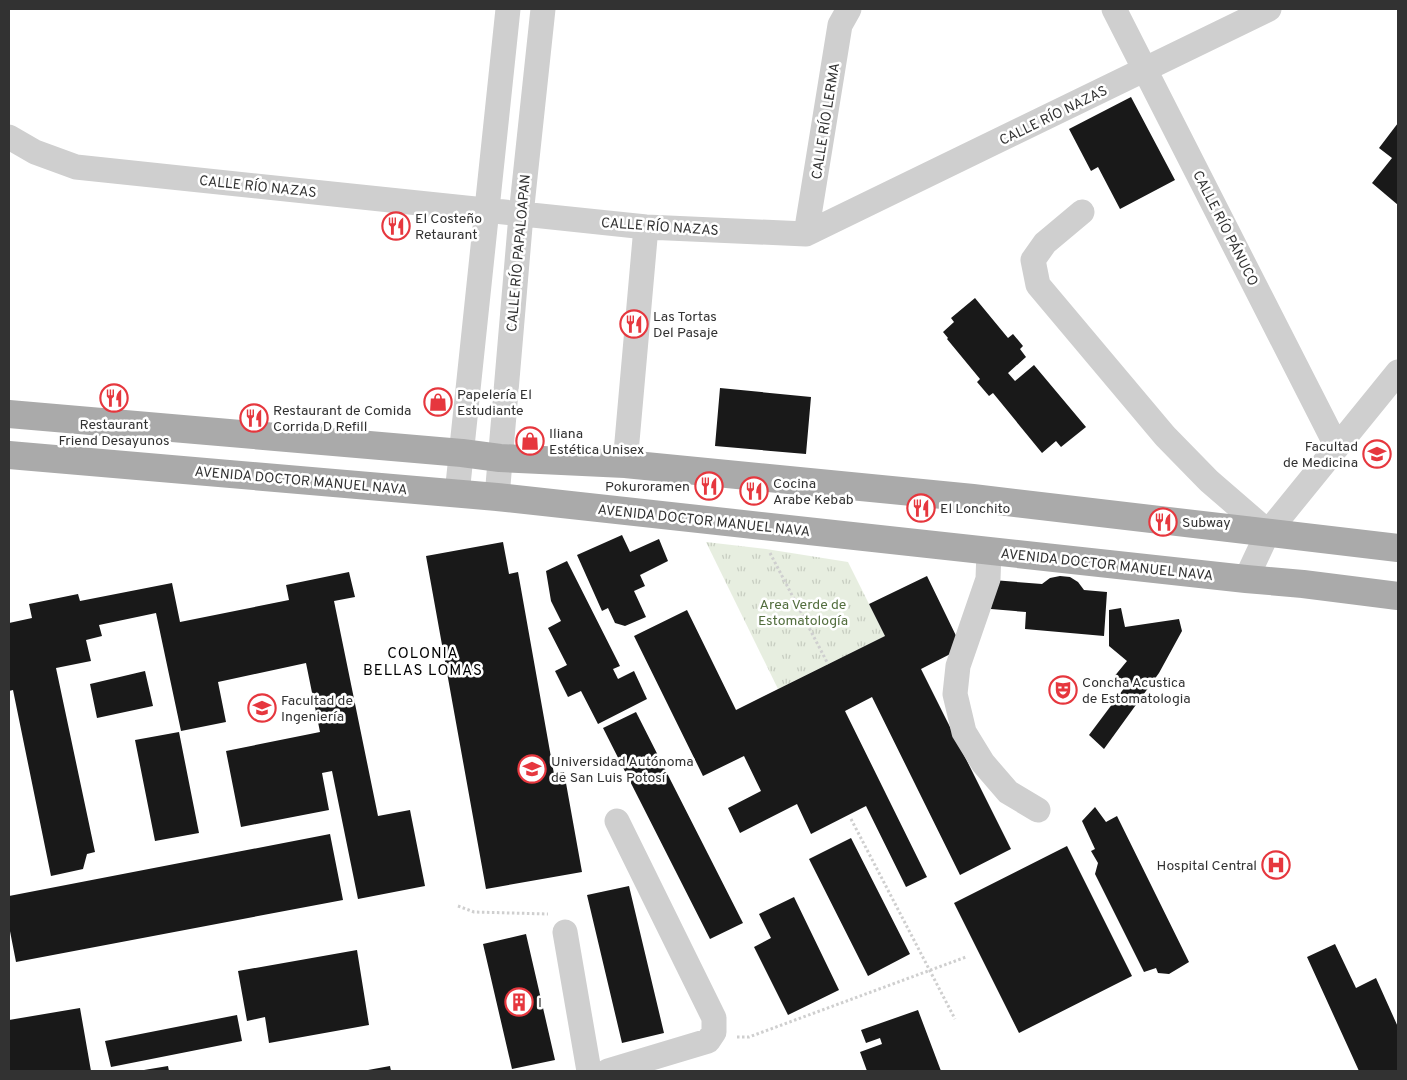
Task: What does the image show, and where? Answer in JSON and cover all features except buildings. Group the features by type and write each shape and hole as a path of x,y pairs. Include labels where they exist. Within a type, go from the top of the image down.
{"main road":[{"path":"9,414 462,453 500,458 625,464 972,498 1398,548"},
{"name":"AVENIDA DOCTOR MANUEL NAVA","path":"9,455 497,497 1303,584 1398,596"}],"street":[{"path":"457,494 508,9"},
{"name":"CALLE RÍO LERMA","path":"806,234 840,25 849,9"},
{"name":"CALLE RÍO PÁNUCO","path":"1114,9 1338,447"},
{"name":"CALLE RÍO NAZAS","path":"9,137 35,152 76,167 646,227 806,234 1269,9"},
{"name":"CALLE RÍO PAPALOAPAN","path":"497,497 521,215 534,10"},
{"path":"1082,212 1045,243 1033,260 1038,285 1165,436 1209,481 1268,532"},
{"path":"625,464 646,227"},
{"path":"1246,579 1268,532 1398,372"},
{"path":"988,551 988,579 958,666 955,694 964,732 983,763 1008,792 1038,810"},
{"path":"608,1071 703,1043 708,1041 714,1032 714,1018 617,821"},
{"path":"565,932 589,1071"}],"path":[{"path":"756,526 828,664"},
{"path":"851,818 955,1019"},
{"path":"458,906 474,912 548,914 554,918 565,932"},
{"path":"714,1032 732,1037 749,1037 966,957"}],"green space":[{"name":"Area Verde de Estomatología","path":"706,542 848,562 885,636 778,689"}],"place":[{"name":"El Costeño Retaurant","path":"396,226"},
{"name":"Las Tortas Del Pasaje","path":"634,324"},
{"name":"Restaurant Friend Desayunos","path":"114,398"},
{"name":"Papelería El Estudiante","path":"438,402"},
{"name":"Restaurant de Comida Corrida D Refill","path":"254,418"},
{"name":"Iliana Estética Unisex","path":"530,441"},
{"name":"Facultad de Medicina","path":"1377,454"},
{"name":"Pokuroramen","path":"709,486"},
{"name":"Cocina Arabe Kebab","path":"754,491"},
{"name":"El Lonchito","path":"921,508"},
{"name":"Subway","path":"1163,522"},
{"name":"Concha Acustica de Estomatologia","path":"1063,690"},
{"name":"Facultad de Ingeniería","path":"262,708"},
{"name":"Universidad Autónoma de San Luis Potosí","path":"532,769"},
{"name":"Hospital Central","path":"1276,865"},
{"name":"I","path":"519,1002"}],"district":[{"name":"COLONIA BELLAS LOMAS","path":"423,662"}]}
